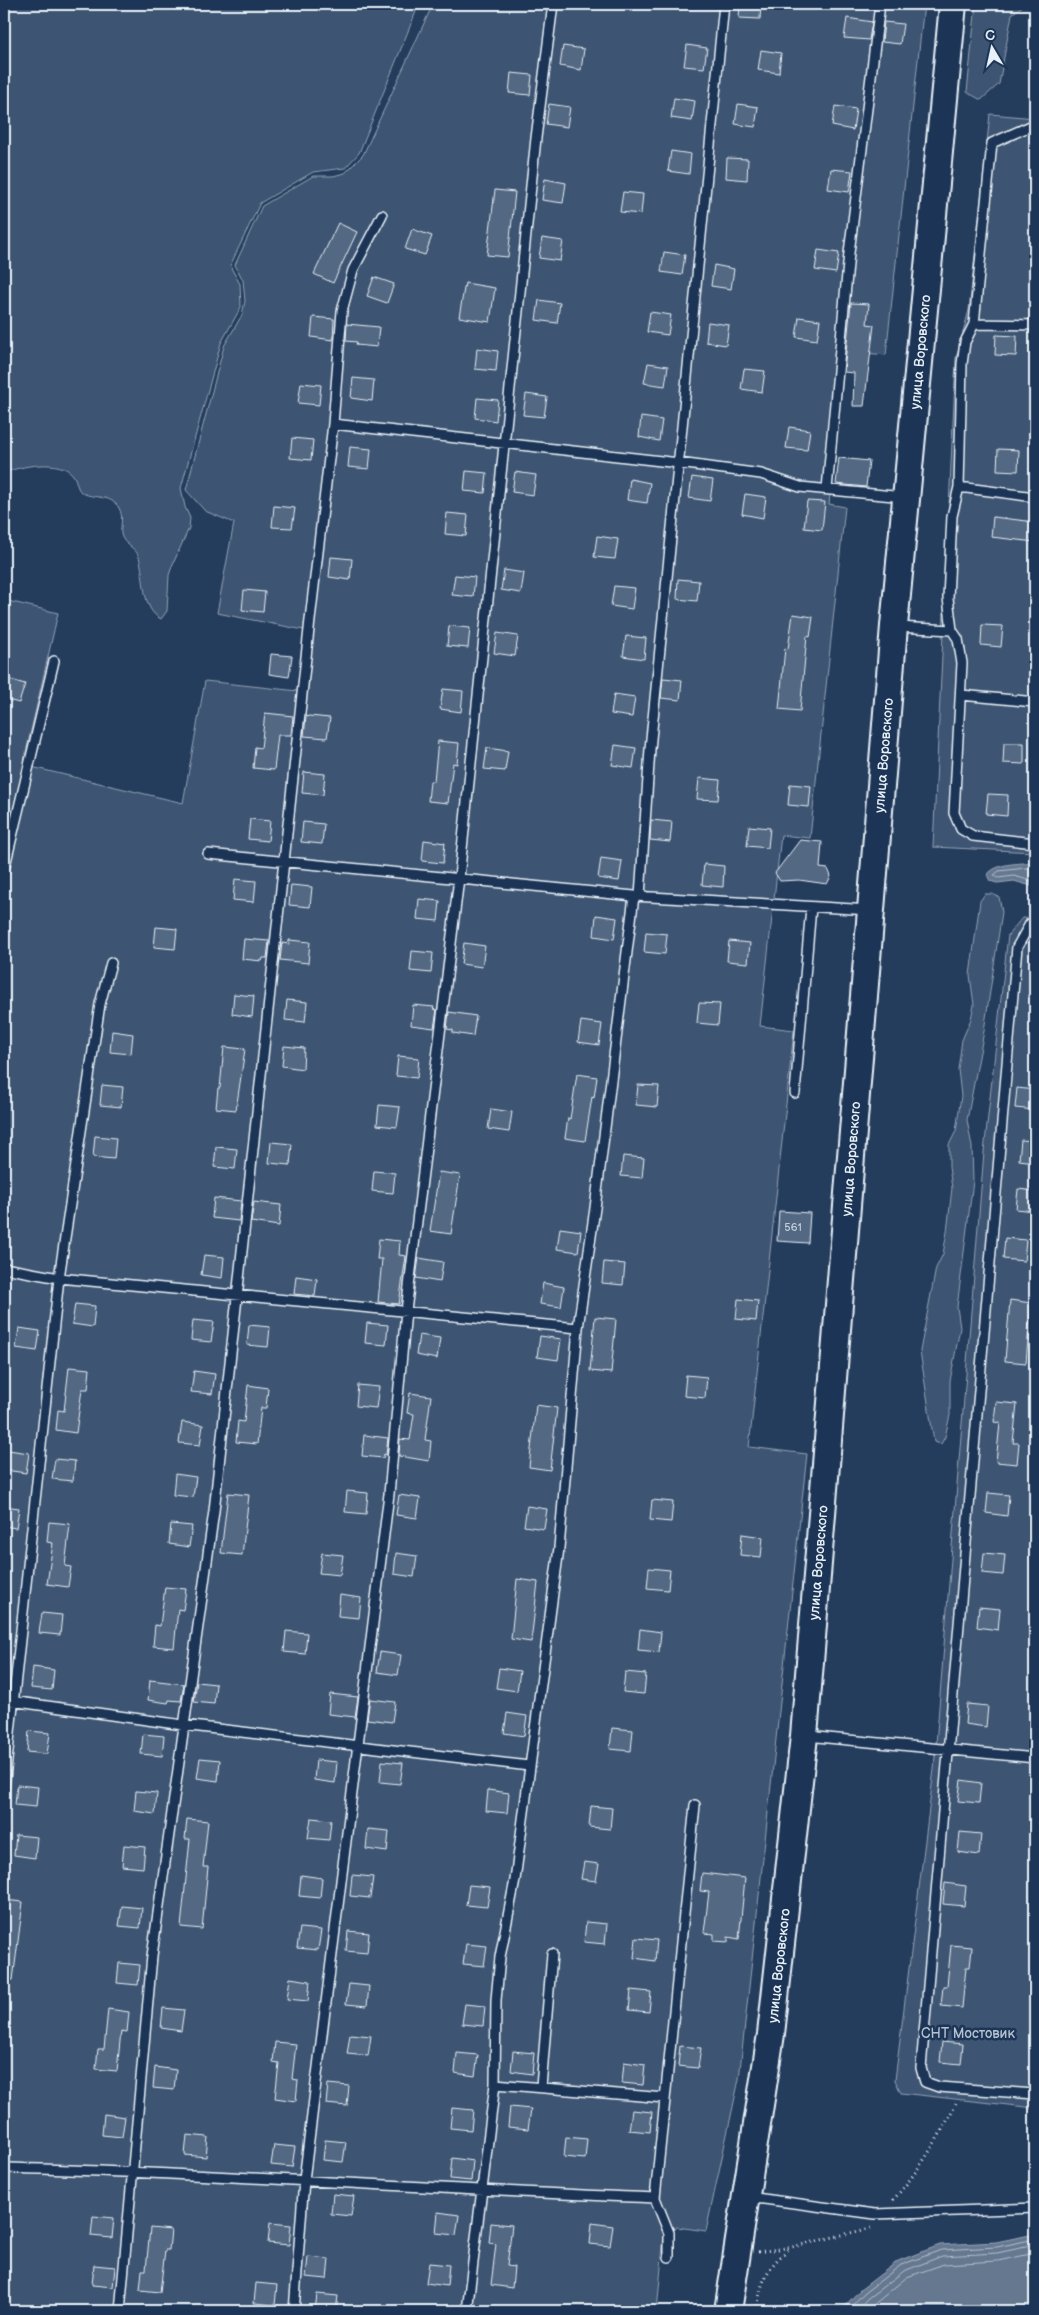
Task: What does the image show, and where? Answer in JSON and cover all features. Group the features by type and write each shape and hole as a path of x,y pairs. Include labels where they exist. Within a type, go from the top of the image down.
{"main road":[{"name":"улица Воровского","path":"728,2311 771,2034 804,1736 905,497 952,4"}],"lane":[{"path":"294,2311 304,2180 389,1494 406,1311 459,878 536,138 553,4"},
{"path":"467,2311 495,2084 496,2000 500,1957 515,1880 559,1548 578,1328 596,1208 637,896 724,4"},
{"path":"827,489 849,253 880,4"},
{"path":"1035,124 992,143 974,324 965,342 962,364 959,487 952,516 948,598 952,630 958,639 962,663 954,813 961,829 973,836 1035,842"},
{"path":"120,2311 152,1956 214,1511 236,1296 333,424 342,311 353,270 382,215"},
{"path":"974,324 1035,325"},
{"path":"333,424 679,463 761,474 800,487 905,497"},
{"path":"959,487 1035,497"},
{"path":"894,626 952,630"},
{"path":"4,870 54,661"},
{"path":"961,696 1035,702"},
{"path":"208,854 637,896 870,910"},
{"path":"795,1093 811,907"},
{"path":"1035,925 1030,924 1017,946 921,2068 925,2082 940,2086 1035,2094"},
{"path":"4,1788 8,1701 59,1278 100,1004 111,963"},
{"path":"4,1268 59,1278 578,1328"},
{"path":"8,1701 183,1725 529,1766"},
{"path":"804,1736 1035,1758"},
{"path":"669,2257 669,2233 655,2198 695,1805"},
{"path":"541,2088 552,1954"},
{"path":"495,2084 665,2098"},
{"path":"4,2168 134,2171 482,2192 655,2198"},
{"path":"745,2197 880,2214 1035,2208"}],"path":[{"path":"880,2214 911,2180 944,2128 963,2088"},
{"path":"757,2252 792,2247 872,2228 897,2213"},
{"path":"757,2311 764,2276 772,2263 792,2247"}],"green space":[{"path":"7,4 419,4 359,153 345,168 313,172 260,203 230,266 240,284 241,307 221,343 181,488 185,507 190,518 189,528 169,575 167,611 161,619 150,608 147,600 139,557 122,538 121,515 115,503 106,498 91,496 81,492 73,475 59,467 50,465 29,466 4,473 4,12"},
{"path":"433,4 924,4 886,355 845,351 829,504 845,507 810,838 781,835 760,1026 794,1030 749,1447 807,1454 739,2079 706,2231 677,2227 664,2234 657,2311 4,2311 4,600 58,613 23,765 183,803 205,681 298,691 304,630 217,613 234,523 205,511 186,490 224,346 242,315 245,301 243,280 235,265 262,206 313,176 333,176 345,173 363,155"},
{"path":"976,4 1025,4 1012,14 999,84 981,100 967,92"},
{"path":"990,114 1035,118 1035,852 933,847 956,358 969,310"},
{"path":"985,894 999,897 1002,912 984,1031 967,1120 972,1147 973,1181 957,1307 960,1328 950,1381 950,1415 945,1437 941,1444 934,1442 920,1351 936,1268 943,1254 947,1232 952,1188 949,1167 949,1145 956,1131 961,1096 958,1069 962,1040 971,1019 974,1005 970,975 980,901"},
{"name":"СНТ Мостовик","path":"1022,918 1035,919 1035,2108 901,2093 895,2080 934,1769 984,1152 1008,935"}],"water":[{"path":"1035,862 1035,887 1014,881 997,883 990,881 987,875 991,871 1003,866"},
{"path":"1035,2234 1035,2311 840,2311 860,2290 898,2261 940,2245 996,2242"}],"building":[{"path":"740,4 761,4 760,19 739,18"},
{"path":"847,18 872,22 869,40 844,38"},
{"path":"884,22 903,24 900,44 882,42"},
{"path":"687,45 707,48 704,68 684,66"},
{"path":"563,46 584,49 581,70 560,66"},
{"path":"761,50 781,53 779,73 758,70"},
{"path":"511,73 532,75 530,95 509,93"},
{"path":"674,98 695,101 692,121 671,118"},
{"path":"549,104 570,107 567,127 546,124"},
{"path":"738,104 758,107 755,127 735,124"},
{"path":"835,106 856,109 853,130 832,126"},
{"path":"671,151 691,154 689,174 668,171"},
{"path":"727,158 748,159 747,180 726,178"},
{"path":"831,169 852,171 849,192 828,189"},
{"path":"545,179 566,183 563,203 542,200"},
{"path":"495,190 515,192 508,257 487,255"},
{"path":"623,192 643,194 641,214 620,212"},
{"path":"338,223 357,232 333,283 314,274"},
{"path":"412,229 432,236 425,255 405,249"},
{"path":"542,238 563,241 560,261 539,258"},
{"path":"818,250 839,253 836,273 815,270"},
{"path":"664,252 685,255 682,275 661,272"},
{"path":"714,265 734,269 731,289 711,286"},
{"path":"374,277 394,284 387,303 367,296"},
{"path":"465,283 495,288 490,322 459,317"},
{"path":"539,300 560,303 557,323 536,320"},
{"path":"851,303 869,304 867,324 874,325 864,406 853,406 854,373 844,372"},
{"path":"650,312 671,315 668,335 647,332"},
{"path":"313,317 334,319 333,340 311,337"},
{"path":"799,317 820,320 817,340 796,337"},
{"path":"708,322 729,325 726,345 706,342"},
{"path":"347,324 379,327 377,347 356,345 357,342 346,341"},
{"path":"996,335 1017,336 1016,356 995,355"},
{"path":"477,348 498,351 496,371 475,369"},
{"path":"648,363 668,366 665,386 644,383"},
{"path":"744,369 765,371 762,392 741,389"},
{"path":"353,378 374,380 372,401 351,398"},
{"path":"301,383 321,385 319,405 298,403"},
{"path":"526,394 547,397 544,417 523,415"},
{"path":"477,398 498,400 496,421 475,418"},
{"path":"641,417 662,420 659,441 639,437"},
{"path":"789,427 810,430 807,450 786,448"},
{"path":"292,438 313,440 311,460 290,458"},
{"path":"350,447 371,449 369,469 348,467"},
{"path":"998,449 1019,450 1018,471 997,470"},
{"path":"839,458 869,461 866,487 836,484"},
{"path":"466,471 487,473 485,493 464,491"},
{"path":"515,472 536,475 533,495 512,492"},
{"path":"692,477 713,480 710,501 689,498"},
{"path":"630,479 650,483 647,503 627,500"},
{"path":"745,494 766,497 763,518 742,514"},
{"path":"807,501 825,502 822,530 804,528"},
{"path":"274,506 295,508 292,528 272,527"},
{"path":"447,513 468,515 466,536 445,534"},
{"path":"993,517 1035,522 1035,542 991,537"},
{"path":"597,536 618,539 615,559 594,557"},
{"path":"331,557 352,559 350,580 329,577"},
{"path":"504,570 524,573 521,593 501,590"},
{"path":"455,575 475,577 473,597 452,595"},
{"path":"678,579 699,581 697,601 677,599"},
{"path":"614,586 635,588 632,609 611,606"},
{"path":"244,590 265,592 263,612 242,610"},
{"path":"793,614 813,617 810,637 807,636 800,711 779,709 785,648 788,649"},
{"path":"982,625 1003,626 1001,647 981,645"},
{"path":"449,626 470,628 468,648 447,646"},
{"path":"497,633 518,636 515,656 494,653"},
{"path":"626,636 646,638 644,659 623,656"},
{"path":"271,654 292,656 289,677 269,674"},
{"path":"4,678 25,684 19,703 4,699"},
{"path":"663,678 682,680 680,700 661,698"},
{"path":"443,689 463,691 461,712 440,709"},
{"path":"614,694 635,697 632,717 611,714"},
{"path":"265,713 293,716 291,735 278,735 274,770 253,768 255,747 261,748"},
{"path":"306,717 330,718 327,738 304,736"},
{"path":"438,741 459,743 457,764 453,763 448,803 428,801 430,781 434,781"},
{"path":"1004,743 1024,743 1024,764 1003,763"},
{"path":"615,745 636,748 633,768 612,765"},
{"path":"487,748 508,751 505,771 484,769"},
{"path":"304,772 325,774 323,795 302,793"},
{"path":"699,778 720,780 718,800 697,799"},
{"path":"790,784 811,786 809,807 788,805"},
{"path":"988,794 1008,795 1007,816 986,814"},
{"path":"250,819 270,821 268,841 248,839"},
{"path":"651,820 672,822 670,842 650,840"},
{"path":"303,822 324,824 322,844 301,842"},
{"path":"749,826 770,828 768,848 747,846"},
{"path":"424,840 445,843 443,863 422,861"},
{"path":"800,840 822,842 820,868 828,869 831,876 827,884 799,880 780,881 775,873"},
{"path":"601,858 622,861 619,881 598,878"},
{"path":"704,864 724,866 723,887 702,885"},
{"path":"235,879 256,881 254,902 233,900"},
{"path":"291,885 312,887 310,907 289,905"},
{"path":"419,899 440,901 438,921 417,919"},
{"path":"596,915 617,918 614,939 594,936"},
{"path":"156,927 177,929 175,949 154,947"},
{"path":"646,932 667,934 665,954 644,952"},
{"path":"244,939 269,941 267,958 263,958 262,961 242,959"},
{"path":"289,940 310,942 308,963 280,960 282,943 289,944"},
{"path":"729,941 750,943 748,963 727,961"},
{"path":"464,943 485,946 482,967 461,964"},
{"path":"412,951 433,953 431,973 410,971"},
{"path":"234,994 254,996 252,1017 232,1014"},
{"path":"287,1000 307,1002 305,1022 285,1020"},
{"path":"699,1003 720,1004 718,1025 697,1023"},
{"path":"413,1005 434,1007 433,1009 437,1010 434,1028 411,1025"},
{"path":"449,1012 476,1016 473,1036 453,1033 453,1030 447,1029"},
{"path":"581,1021 602,1024 599,1045 578,1042"},
{"path":"112,1031 133,1034 131,1054 110,1052"},
{"path":"284,1046 304,1048 303,1069 282,1066"},
{"path":"224,1047 245,1049 236,1110 216,1108"},
{"path":"398,1056 419,1058 417,1078 396,1076"},
{"path":"577,1074 597,1077 585,1141 565,1138"},
{"path":"102,1085 123,1087 121,1107 100,1105"},
{"path":"638,1085 659,1086 657,1107 636,1105"},
{"path":"1017,1088 1035,1090 1035,1110 1015,1108"},
{"path":"379,1105 400,1107 397,1127 377,1125"},
{"path":"491,1109 512,1112 509,1132 488,1129"},
{"path":"95,1136 116,1138 114,1159 93,1157"},
{"path":"1021,1140 1035,1141 1035,1162 1019,1160"},
{"path":"271,1142 292,1144 290,1165 269,1163"},
{"path":"216,1147 237,1149 235,1169 214,1167"},
{"path":"623,1156 644,1158 642,1178 621,1176"},
{"path":"374,1171 395,1173 393,1193 372,1191"},
{"path":"439,1172 460,1175 451,1234 430,1231"},
{"path":"1018,1189 1035,1191 1035,1211 1016,1209"},
{"path":"214,1198 241,1201 239,1221 212,1218"},
{"path":"254,1202 281,1205 279,1226 251,1222"},
{"path":"779,1211 810,1213 808,1243 777,1241"},
{"path":"560,1228 581,1231 578,1252 557,1249"},
{"path":"1005,1238 1026,1240 1024,1261 1003,1259"},
{"path":"379,1239 400,1241 399,1255 406,1256 399,1304 378,1302 382,1259 377,1259"},
{"path":"204,1255 224,1257 222,1278 201,1275"},
{"path":"419,1258 443,1262 440,1282 416,1278"},
{"path":"604,1262 625,1264 623,1285 602,1283"},
{"path":"296,1276 317,1279 315,1296 294,1294"},
{"path":"543,1283 564,1287 561,1307 540,1304"},
{"path":"738,1299 758,1301 756,1321 736,1319"},
{"path":"1010,1300 1031,1303 1026,1363 1005,1361"},
{"path":"75,1304 95,1306 93,1327 72,1324"},
{"path":"595,1317 616,1319 611,1373 590,1371"},
{"path":"193,1320 214,1322 211,1342 191,1340"},
{"path":"367,1323 388,1325 386,1345 365,1343"},
{"path":"249,1325 270,1327 268,1347 247,1345"},
{"path":"19,1328 40,1331 37,1351 16,1348"},
{"path":"419,1335 440,1338 437,1359 416,1355"},
{"path":"540,1336 561,1339 558,1360 537,1357"},
{"path":"69,1367 90,1369 88,1389 82,1389 76,1433 56,1430 58,1410 64,1411"},
{"path":"194,1371 215,1374 212,1394 191,1392"},
{"path":"686,1375 707,1377 705,1398 684,1396"},
{"path":"248,1385 268,1388 266,1408 261,1408 257,1444 236,1442 238,1421 244,1422"},
{"path":"358,1385 379,1387 376,1408 356,1406"},
{"path":"410,1393 431,1396 425,1440 431,1441 429,1461 399,1456 400,1439 410,1440 414,1414 407,1413"},
{"path":"996,1402 1017,1404 1013,1443 1019,1443 1017,1464 996,1462 1000,1423 994,1422"},
{"path":"536,1405 557,1408 550,1470 529,1467"},
{"path":"182,1422 203,1425 200,1445 179,1443"},
{"path":"364,1435 388,1438 386,1455 384,1454 383,1458 362,1456"},
{"path":"8,1450 29,1453 26,1473 5,1470"},
{"path":"55,1459 75,1461 73,1481 52,1479"},
{"path":"175,1474 196,1477 193,1497 173,1495"},
{"path":"347,1491 368,1493 366,1514 345,1512"},
{"path":"228,1493 249,1495 242,1555 221,1553"},
{"path":"988,1493 1009,1495 1007,1516 986,1513"},
{"path":"399,1495 420,1498 417,1518 396,1515"},
{"path":"652,1500 673,1502 671,1522 650,1520"},
{"path":"4,1506 19,1508 16,1528 4,1526"},
{"path":"527,1506 547,1509 544,1529 524,1526"},
{"path":"49,1522 70,1524 65,1566 71,1567 68,1587 47,1584 53,1543 47,1542"},
{"path":"171,1524 192,1526 189,1547 169,1544"},
{"path":"742,1534 763,1537 761,1557 740,1555"},
{"path":"322,1553 343,1555 340,1575 319,1573"},
{"path":"396,1553 417,1556 414,1577 394,1574"},
{"path":"984,1553 1005,1555 1003,1575 982,1573"},
{"path":"649,1568 670,1570 668,1590 647,1588"},
{"path":"517,1579 538,1582 531,1642 511,1639"},
{"path":"165,1587 186,1589 183,1610 178,1609 174,1648 153,1646 155,1625 160,1626"},
{"path":"340,1595 361,1598 359,1618 338,1616"},
{"path":"979,1607 1000,1609 998,1630 977,1627"},
{"path":"42,1613 62,1615 60,1635 39,1633"},
{"path":"640,1629 661,1632 659,1652 638,1650"},
{"path":"286,1631 307,1633 305,1654 284,1652"},
{"path":"380,1652 401,1655 398,1675 377,1672"},
{"path":"33,1667 54,1670 52,1690 31,1688"},
{"path":"499,1668 520,1671 517,1691 496,1688"},
{"path":"625,1672 646,1674 644,1694 623,1692"},
{"path":"150,1680 184,1684 181,1701 169,1700 168,1703 148,1700"},
{"path":"197,1682 216,1684 214,1704 194,1702"},
{"path":"330,1694 358,1697 355,1717 328,1714"},
{"path":"370,1699 395,1702 392,1722 367,1719"},
{"path":"967,1704 988,1706 986,1727 965,1724"},
{"path":"507,1713 527,1716 524,1736 504,1733"},
{"path":"612,1728 633,1730 631,1751 610,1749"},
{"path":"29,1731 50,1733 47,1754 27,1752"},
{"path":"143,1734 164,1736 162,1756 141,1754"},
{"path":"200,1758 220,1760 218,1781 197,1778"},
{"path":"316,1760 337,1762 335,1783 314,1780"},
{"path":"382,1761 403,1763 400,1784 380,1782"},
{"path":"961,1780 981,1783 979,1803 958,1801"},
{"path":"17,1785 38,1787 36,1807 15,1805"},
{"path":"488,1790 509,1793 507,1813 486,1811"},
{"path":"136,1791 157,1793 155,1814 134,1811"},
{"path":"591,1806 612,1808 610,1829 589,1827"},
{"path":"311,1818 331,1820 329,1840 308,1838"},
{"path":"187,1819 208,1821 203,1867 208,1867 202,1929 181,1927 190,1839 185,1839"},
{"path":"368,1829 389,1831 387,1852 366,1849"},
{"path":"960,1832 981,1834 979,1855 958,1852"},
{"path":"16,1835 37,1837 35,1858 14,1855"},
{"path":"124,1845 145,1847 143,1868 122,1866"},
{"path":"584,1862 599,1864 596,1881 581,1879"},
{"path":"702,1873 745,1878 739,1939 728,1937 728,1942 714,1941 714,1934 704,1933 709,1892 700,1891"},
{"path":"301,1875 322,1878 320,1898 299,1896"},
{"path":"352,1875 373,1877 370,1898 350,1896"},
{"path":"945,1883 966,1886 964,1906 943,1904"},
{"path":"469,1885 490,1887 487,1907 466,1905"},
{"path":"4,1900 23,1902 13,1980 4,1980"},
{"path":"122,1906 142,1908 140,1928 119,1926"},
{"path":"586,1922 607,1924 605,1944 584,1942"},
{"path":"300,1928 321,1930 318,1950 297,1948"},
{"path":"348,1931 369,1933 367,1953 346,1951"},
{"path":"636,1938 657,1940 655,1961 634,1958"},
{"path":"466,1944 487,1946 484,1966 463,1964"},
{"path":"951,1945 972,1947 970,1967 966,1967 962,2008 941,2006 943,1986 947,1986"},
{"path":"119,1963 140,1965 138,1985 117,1983"},
{"path":"290,1978 310,1981 308,2001 287,1999"},
{"path":"349,1984 369,1986 367,2006 346,2004"},
{"path":"631,1990 651,1992 649,2012 629,2010"},
{"path":"465,2004 485,2006 483,2026 462,2024"},
{"path":"163,2008 184,2010 181,2031 161,2028"},
{"path":"108,2009 129,2012 127,2032 121,2031 117,2071 96,2069 98,2049 104,2049"},
{"path":"350,2034 371,2036 368,2056 347,2054"},
{"path":"275,2042 296,2044 292,2079 298,2080 296,2101 275,2098 279,2063 273,2062"},
{"path":"942,2042 963,2044 961,2064 940,2062"},
{"path":"680,2046 701,2048 698,2068 678,2066"},
{"path":"513,2051 534,2053 532,2074 511,2071"},
{"path":"457,2053 478,2055 475,2076 455,2073"},
{"path":"624,2062 645,2065 643,2085 622,2083"},
{"path":"155,2067 176,2070 174,2090 153,2088"},
{"path":"328,2084 349,2086 347,2106 326,2104"},
{"path":"510,2107 531,2109 528,2129 508,2127"},
{"path":"452,2108 473,2110 471,2130 450,2128"},
{"path":"632,2110 652,2112 650,2132 629,2130"},
{"path":"104,2114 125,2117 122,2137 102,2135"},
{"path":"187,2135 208,2137 206,2157 185,2155"},
{"path":"566,2137 587,2139 585,2159 564,2157"},
{"path":"325,2140 346,2142 343,2162 323,2160"},
{"path":"274,2145 295,2147 292,2167 271,2165"},
{"path":"452,2158 473,2161 471,2181 450,2179"},
{"path":"333,2194 354,2196 351,2216 331,2214"},
{"path":"438,2212 459,2215 456,2235 436,2233"},
{"path":"93,2216 114,2218 112,2238 91,2236"},
{"path":"270,2223 291,2225 289,2245 268,2243"},
{"path":"491,2223 512,2225 507,2266 514,2267 512,2288 491,2285 496,2244 489,2243"},
{"path":"592,2223 613,2226 610,2246 590,2244"},
{"path":"150,2228 171,2230 169,2250 165,2250 160,2292 140,2290 142,2270 146,2270"},
{"path":"308,2257 329,2259 327,2279 306,2277"},
{"path":"429,2263 449,2265 447,2286 426,2283"},
{"path":"94,2265 115,2267 113,2287 92,2285"},
{"path":"256,2283 277,2285 275,2305 254,2303"},
{"path":"317,2294 338,2296 336,2311 315,2311"}]}
